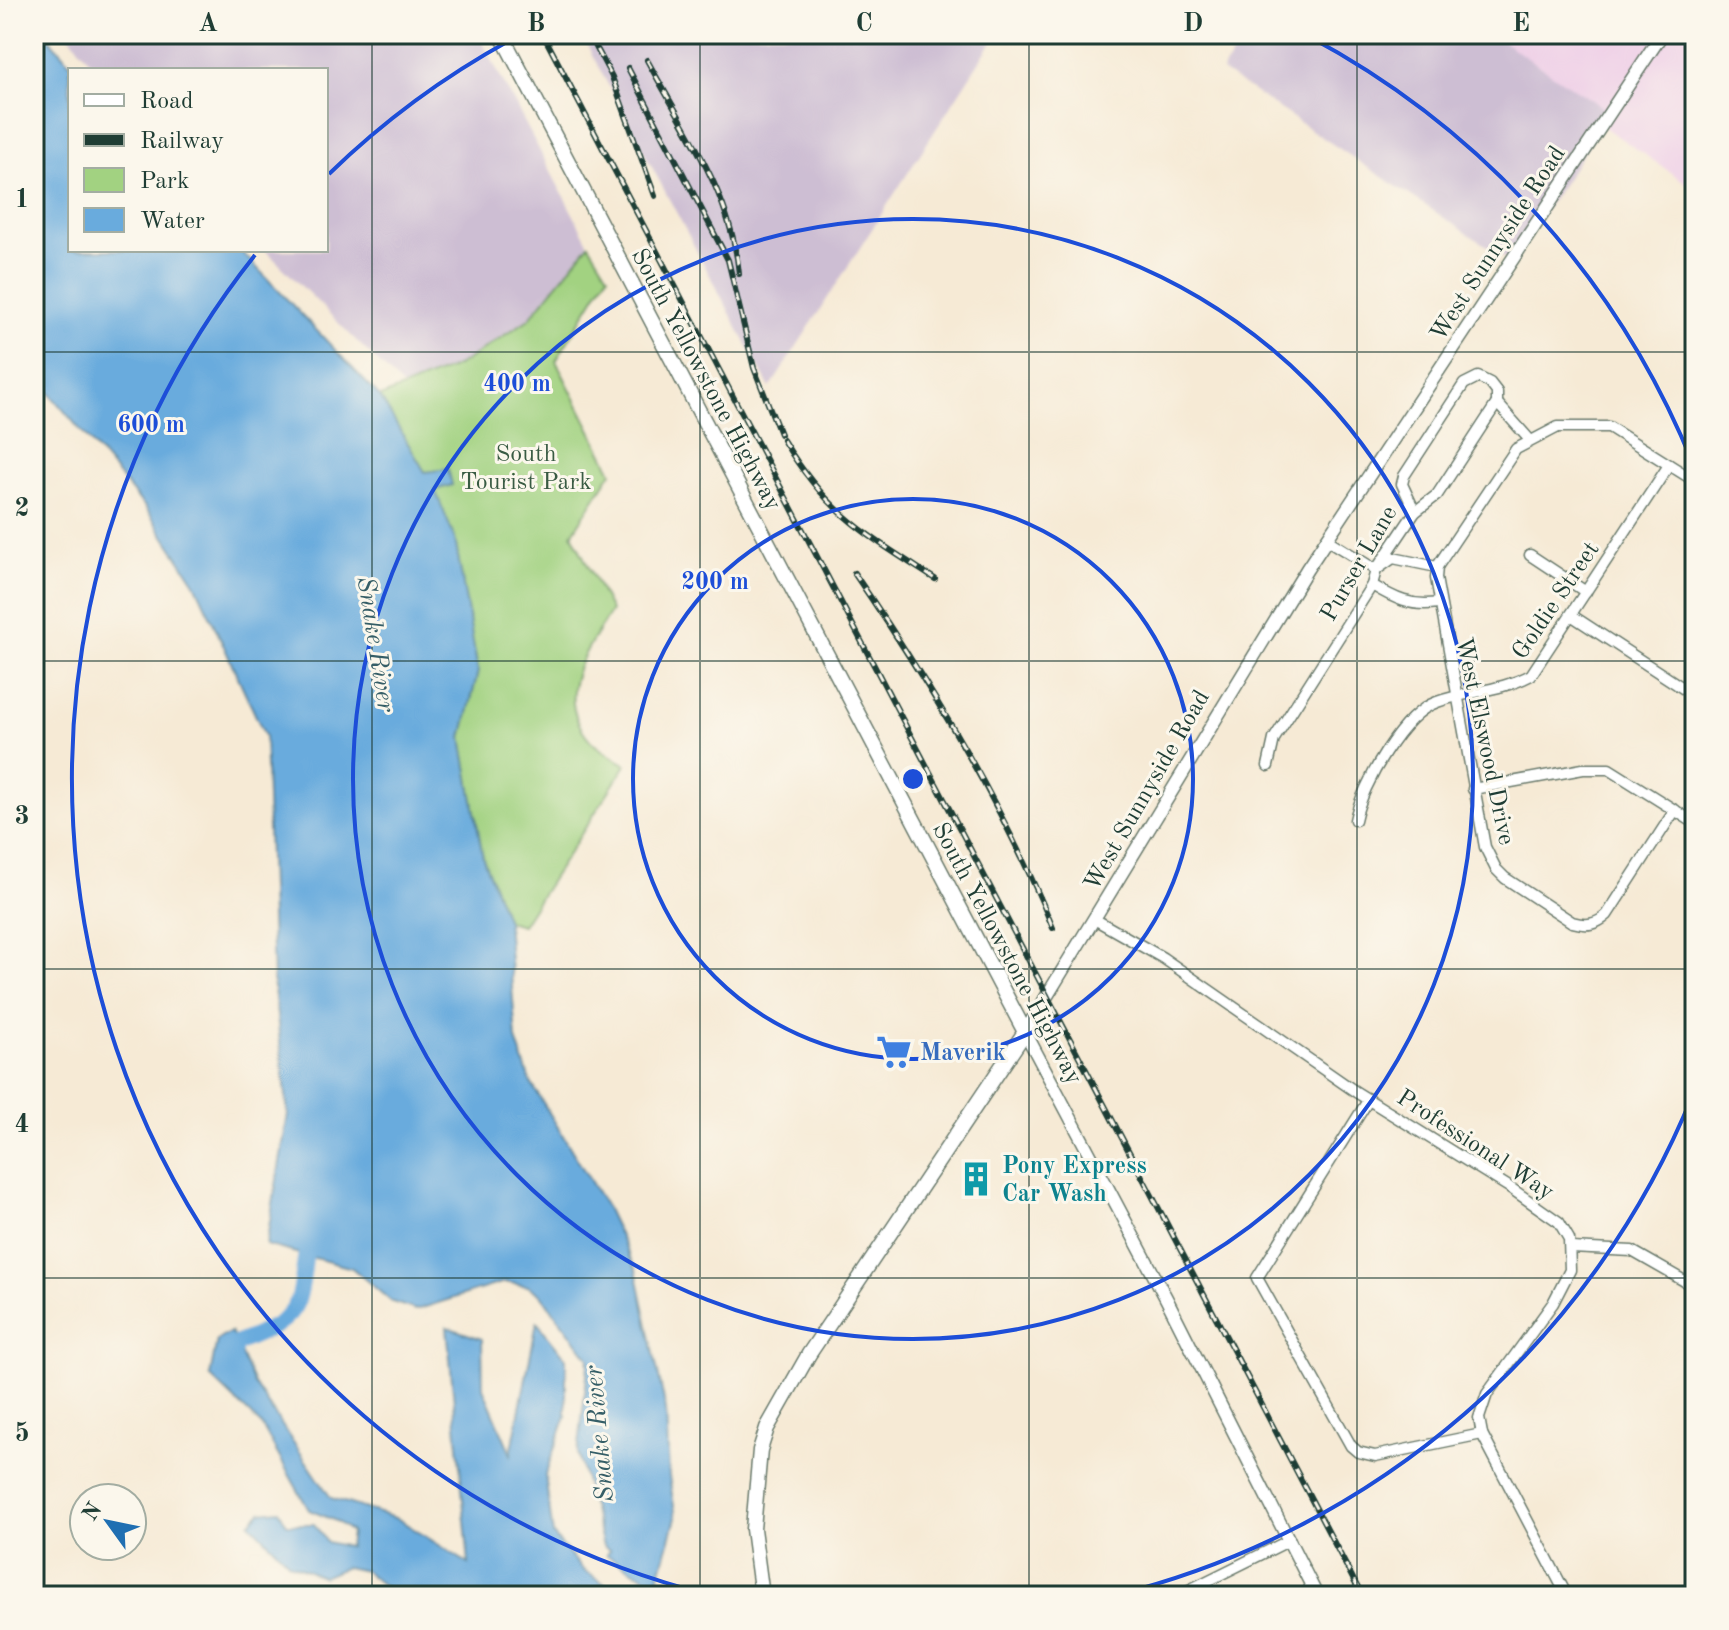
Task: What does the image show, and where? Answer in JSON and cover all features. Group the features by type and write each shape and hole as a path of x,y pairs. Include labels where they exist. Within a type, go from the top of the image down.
{"highway":[{"name":"South Yellowstone Highway","path":"501,34 1025,1032"},
{"name":"West Sunnyside Road","path":"762,1596 753,1529 760,1450 767,1428 809,1354 1025,1032"}],"main road":[{"name":"West Sunnyside Road","path":"1025,1032 1096,920 1236,681 1656,36"},
{"name":"South Yellowstone Highway","path":"1025,1032 1317,1596"}],"street":[{"name":"Purser Lane","path":"1268,766 1274,739 1372,585 1376,570 1415,512 1402,484 1404,476 1464,384 1478,377 1486,380 1497,392 1497,403"},
{"path":"1415,512 1437,495 1497,403 1529,439"},
{"path":"1329,541 1376,570 1393,558 1437,567 1508,459 1529,439 1558,427 1609,427 1695,481"},
{"name":"Goldie Street","path":"1355,820 1361,793 1407,724 1435,702 1517,683 1531,675 1669,465"},
{"path":"1530,555 1586,592"},
{"name":"West Elswood Drive","path":"1437,567 1438,603 1473,789 1485,847 1496,869 1572,922 1585,926 1598,923 1607,915 1675,810"},
{"path":"1372,585 1397,600 1418,606 1438,603"},
{"path":"1571,615 1695,696"},
{"path":"1473,789 1598,768 1621,775 1695,823"},
{"name":"Professional Way","path":"1096,920 1163,958 1369,1099 1559,1222 1571,1248"},
{"path":"1369,1099 1257,1278 1351,1446 1358,1452 1375,1456 1482,1434"},
{"path":"1567,1596 1482,1434 1479,1418 1487,1394 1563,1287 1570,1270 1571,1248 1632,1251 1695,1287"},
{"path":"1177,1596 1290,1540"}],"shaded area":[{"path":"68,34 478,34 589,244 529,319 459,365 403,387 267,252 328,252 328,68 95,68"},
{"path":"581,34 997,34 770,388"},
{"path":"1246,34 1491,34 1610,112 1511,262 1222,71"},
{"path":"1491,34 1695,34 1695,189 1601,125"}],"green space":[{"name":"South Tourist Park","path":"589,244 608,275 556,361 612,472 572,534 611,611 576,674 573,706 590,740 626,765 522,925 507,921 483,858 462,738 478,671 455,539 434,490 452,485 448,470 425,472 380,397 459,365 529,319"}],"water":[{"path":"34,34 45,34 74,68 68,68 68,252 242,252 380,397 425,472 448,469 452,485 435,490 455,539 478,671 462,738 483,858 507,921 516,1039 530,1081 606,1207 636,1270 666,1410 669,1476 676,1518 657,1584 607,1555 609,1550 603,1546 578,1454 589,1358 542,1296 528,1286 504,1282 416,1310 392,1302 352,1268 266,1245 288,1114 273,980 265,736 195,583 145,507 34,375"},
{"path":"537,1322 566,1358 566,1416 545,1475 553,1535 583,1570 619,1593 617,1596 396,1596 365,1571 346,1567 323,1577 289,1563 250,1523 261,1512 279,1510 287,1524 314,1524 327,1542 349,1547 351,1532 336,1521 309,1510 262,1426 210,1376 217,1340 231,1332 254,1384 331,1498 398,1519 469,1564 447,1327 482,1339 483,1388 511,1454"}],"waterway":[{"name":"Snake River","path":"230,1362 236,1344 271,1328 292,1310 300,1295 311,1234"}],"railway":[{"path":"543,34 1362,1596"},
{"path":"589,34 612,77 655,196"},
{"path":"647,60 717,190 735,245 739,274"},
{"path":"628,68 728,260 754,368 780,434"},
{"path":"783,440 816,486 849,520 935,579"},
{"path":"854,573 963,745 1011,835 1053,928"}],"place":[{"name":"Maverik","path":"894,1052"},
{"name":"Pony Express Car Wash","path":"976,1179"}]}
